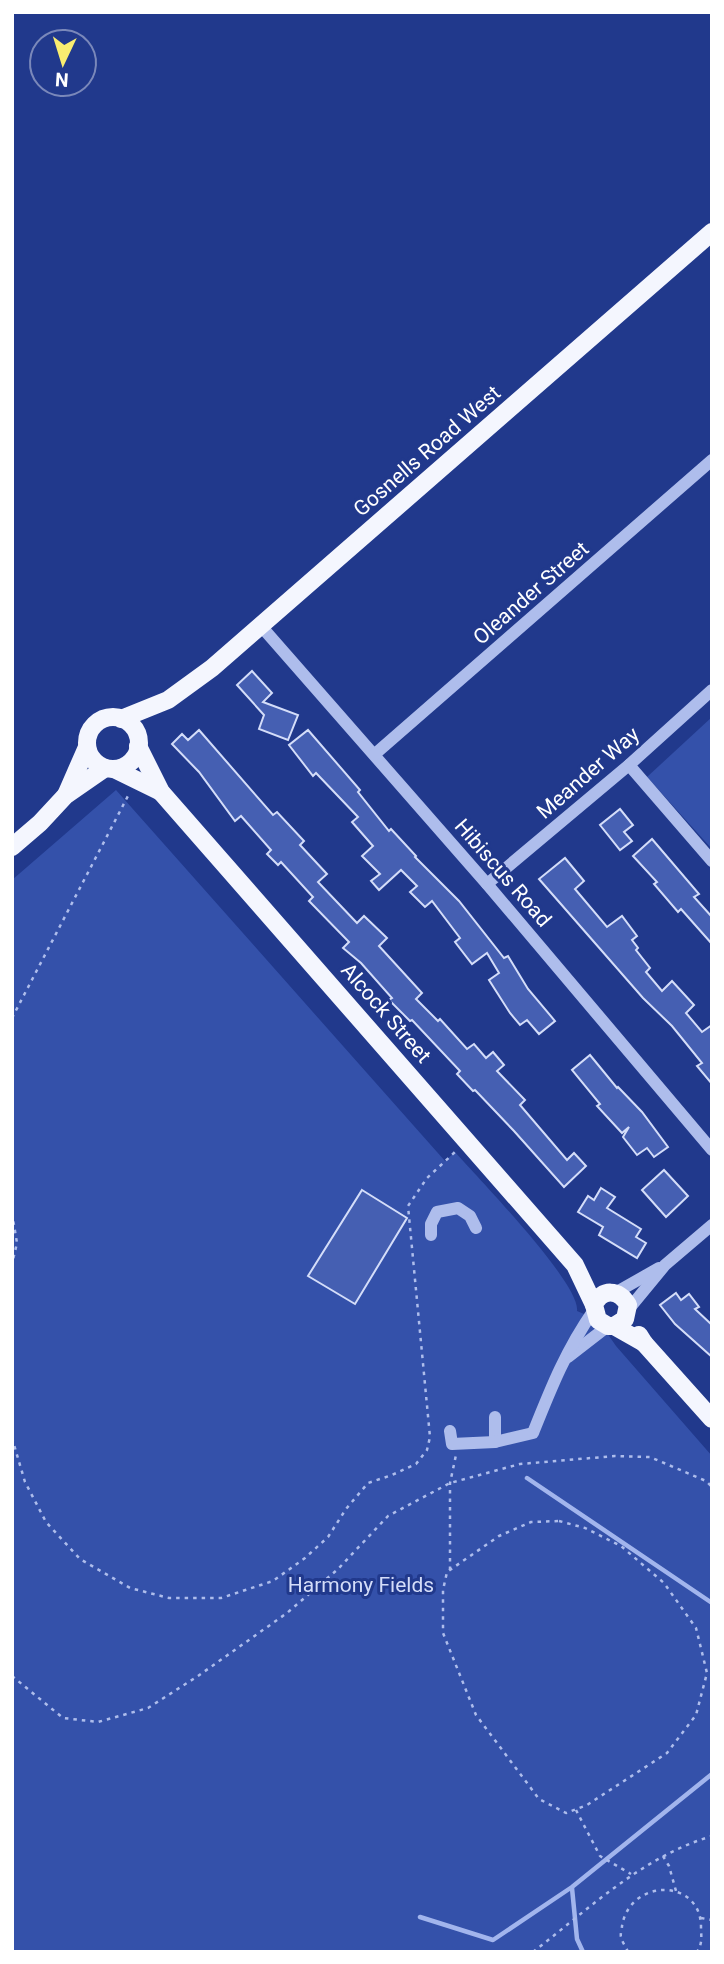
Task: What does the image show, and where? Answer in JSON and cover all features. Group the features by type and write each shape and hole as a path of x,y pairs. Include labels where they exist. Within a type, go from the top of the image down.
{"main road":[{"name":"Gosnells Road West","path":"66,795 87,747 87,738 96,723 104,719 121,719 168,700 190,686 712,232"},
{"name":"Gosnells Road West","path":"12,848 66,795 109,768 128,764 133,759 150,721 168,700"},
{"path":"121,719 133,727 138,743"},
{"name":"Alcock Street","path":"138,743 161,792 575,1265 626,1300 628,1311 644,1343 712,1419"},
{"path":"87,747 93,760 109,768"},
{"name":"Alcock Street","path":"109,768 161,792"},
{"name":"Alcock Street","path":"575,1265 597,1320 644,1343"},
{"path":"594,1308 602,1294 612,1292"},
{"path":"611,1326 625,1319 628,1311"}],"street":[{"name":"Oleander Street","path":"375,754 712,460"},
{"name":"Hibiscus Road","path":"261,626 487,884 712,1150"},
{"name":"Meander Way","path":"487,884 629,765 712,690"},
{"path":"629,765 712,861"},
{"path":"431,1236 431,1224 437,1212 458,1208 470,1216 476,1228"},
{"path":"628,1311 665,1265 712,1226"},
{"path":"612,1292 665,1265"},
{"path":"450,1431 452,1444 495,1442 533,1433 560,1365 594,1308"},
{"path":"560,1365 611,1326"},
{"path":"495,1417 495,1442"}],"path":[{"path":"12,1018 131,789"},
{"path":"12,1438 25,1482 46,1522 80,1559 130,1588 169,1598 221,1598 273,1581 328,1537 346,1508 368,1482 416,1464 427,1450 430,1437 408,1206 427,1178 455,1152"},
{"path":"12,1213 16,1243 12,1264"},
{"path":"450,1570 450,1483 457,1450"},
{"path":"12,1676 63,1718 98,1722 148,1708 287,1613 338,1569 388,1516 450,1483 520,1464 615,1456 650,1457 706,1481 712,1487"},
{"path":"559,1521 585,1528 621,1546 664,1583 696,1628 707,1673 696,1715 667,1753 587,1805 566,1813 539,1799 476,1715 443,1633 443,1590 447,1572 450,1570 499,1536 531,1522 559,1521"},
{"path":"575,1809 600,1856 631,1874"},
{"path":"533,1952 631,1874 684,1844 712,1836"},
{"path":"663,1856 669,1866 676,1892"},
{"path":"628,1952 620,1936 624,1916 637,1898 657,1890 676,1892 693,1901 701,1919 702,1945 697,1952"},
{"path":"701,1919 712,1920"}],"green space":[{"path":"712,717 712,849 647,777"},
{"name":"Harmony Fields","path":"116,790 445,1161 455,1152 505,1207 563,1278 574,1297 577,1311 598,1320 616,1346 712,1456 712,1952 12,1952 12,880"}],"building":[{"path":"252,671 272,693 263,702 298,715 288,740 259,729 264,715 237,685"},
{"path":"199,730 273,815 277,812 304,841 300,845 327,874 318,882 357,923 364,916 387,938 379,946 422,993 416,999 438,1021 440,1019 467,1049 474,1044 486,1058 493,1052 504,1065 497,1071 525,1100 520,1105 567,1160 574,1153 586,1166 564,1187 514,1131 457,1074 460,1071 412,1020 389,1000 392,998 361,963 343,948 349,942 309,901 313,897 281,862 278,865 267,854 271,850 241,816 235,821 199,772 172,744 182,734 188,740"},
{"path":"308,730 360,790 358,792 389,831 391,829 459,901 504,958 508,956 528,989 555,1021 539,1034 527,1020 520,1025 510,1013 489,980 499,973 487,953 472,964 455,942 460,938 432,901 425,907 410,892 417,886 401,870 379,890 371,881 380,874 362,856 373,846 352,822 358,817 316,773 313,776 289,745"},
{"path":"620,809 633,825 624,832 632,841 620,850 600,825"},
{"path":"652,839 699,894 694,897 712,917 712,944 681,909 678,912 654,884 657,882 633,856"},
{"path":"565,858 584,881 575,889 607,927 622,916 637,936 632,940 650,968 646,972 662,991 672,981 694,1005 686,1013 702,1032 712,1025 712,1084 697,1066 702,1063 672,1026 643,998 539,879"},
{"path":"590,1055 617,1088 642,1112 668,1147 654,1157 647,1148 637,1155 623,1137 629,1127 622,1133 597,1106 600,1104 572,1070"},
{"path":"664,1170 688,1196 666,1217 642,1190"},
{"path":"601,1188 615,1197 607,1208 641,1229 636,1237 646,1243 637,1258 599,1235 603,1227 578,1212 588,1196 594,1200"},
{"path":"362,1190 407,1218 355,1304 308,1276"},
{"path":"676,1293 681,1300 689,1294 699,1307 695,1309 712,1325 712,1357 675,1324 660,1305"}],"waterway":[{"path":"527,1478 712,1603"},
{"path":"420,1917 493,1940 572,1887 712,1774"},
{"path":"572,1888 577,1939 583,1952"}]}
